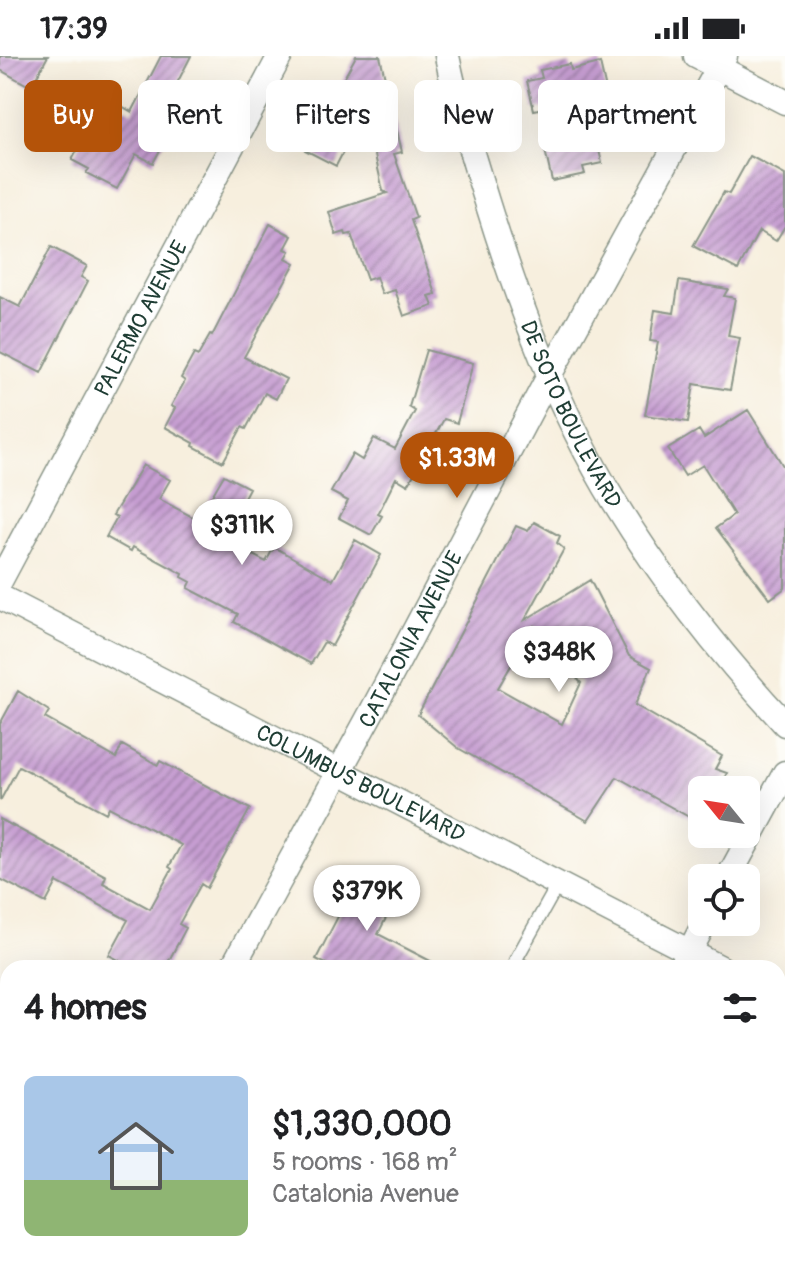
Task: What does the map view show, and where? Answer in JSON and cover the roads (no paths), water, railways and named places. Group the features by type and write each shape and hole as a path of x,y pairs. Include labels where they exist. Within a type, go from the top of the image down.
{"street":[{"name":"PALERMO AVENUE","path":"0,581 280,56"},
{"name":"DE SOTO BOULEVARD","path":"447,56 463,125 500,246 550,374 595,468 646,553 729,662 785,724"},
{"path":"696,56 722,62 785,102"},
{"name":"CATALONIA AVENUE","path":"236,960 550,374 722,62"},
{"name":"COLUMBUS BOULEVARD","path":"0,597 557,886 685,960"},
{"path":"736,864 785,773"},
{"path":"685,960 698,936"}],"lane":[{"path":"516,960 557,886"}]}
